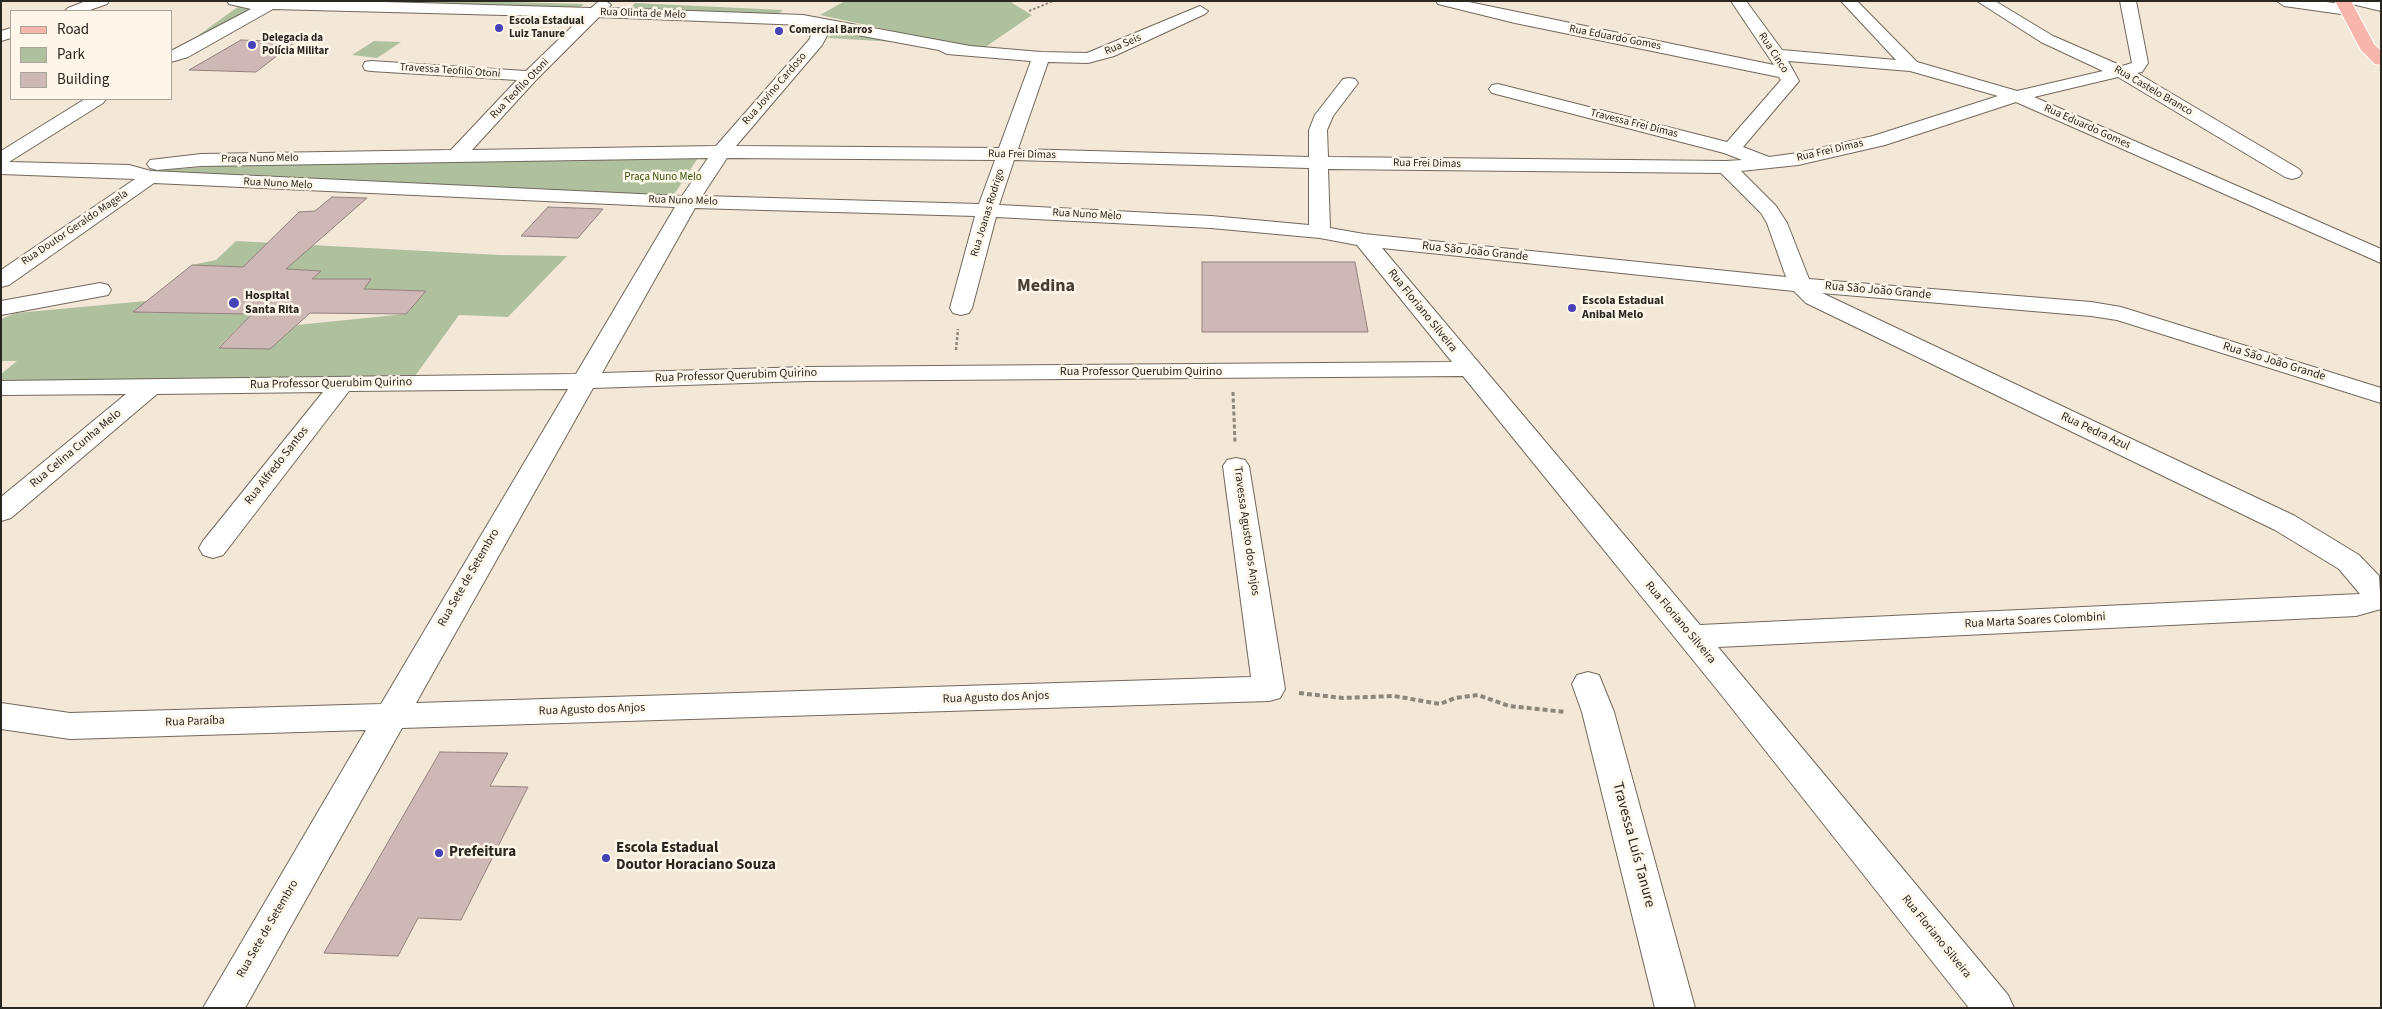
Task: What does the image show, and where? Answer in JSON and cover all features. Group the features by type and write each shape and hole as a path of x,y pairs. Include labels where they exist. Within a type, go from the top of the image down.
{"main road":[{"path":"2349,4 2381,60"}],"street":[{"path":"76,10 102,1"},
{"path":"620,13 633,1"},
{"name":"Rua Olinta de Melo","path":"238,2 602,5 633,1 791,11 826,23 966,50"},
{"name":"Rua Eduardo Gomes","path":"1443,1 1515,18 1787,73"},
{"name":"Rua Cinco","path":"1729,158 1790,81 1776,55 1738,1"},
{"path":"1848,1 1911,66"},
{"name":"Rua Castelo Branco","path":"1984,1 2039,35 2120,71 2292,174"},
{"name":"Rua Frei Dimas","path":"721,152 1006,154 1320,163 1729,158 1770,163 1798,159 1878,140 2017,96 2136,68 2140,63 2128,1"},
{"path":"2284,1 2381,6"},
{"path":"172,47 238,2"},
{"path":"172,57 182,53 272,3"},
{"name":"Rua Olinta de Melo","path":"602,5 620,13 791,11"},
{"name":"Rua Teofilo Otoni","path":"456,156 530,76 602,5"},
{"name":"Rua Seis","path":"1041,58 1088,58 1200,11"},
{"name":"Rua Jovino Cardoso","path":"721,152 816,42 826,23"},
{"name":"Rua Olinta de Melo","path":"816,42 966,50 1041,58"},
{"name":"Rua Eduardo Gomes","path":"1776,55 1911,66 2017,96 2381,257"},
{"name":"Rua Joanas Rodrigo","path":"960,308 987,210 1041,58"},
{"name":"Travessa Teofilo Otoni","path":"371,66 530,76"},
{"path":"1320,232 1318,130 1324,115 1349,83"},
{"name":"Travessa Frei Dimas","path":"1498,89 1729,158"},
{"path":"1,159 95,100"},
{"name":"Praça Nuno Melo","path":"129,171 167,162 184,161 721,152"},
{"name":"Rua Sete de Setembro","path":"223,1008 583,381 688,202 721,152"},
{"path":"1729,158 1777,223 1800,285"},
{"name":"Rua Nuno Melo","path":"1,168 129,171 150,177 688,202 987,210 1211,222 1320,232 1364,240"},
{"name":"Rua Doutor Geraldo Magela","path":"1,280 150,177"},
{"name":"Rua São João Grande","path":"1364,240 1800,285 2090,309 2121,314 2381,396"},
{"name":"Rua Floriano Silveira","path":"1364,240 1994,1008"},
{"name":"Rua Pedra Azul","path":"1800,285 1814,298 1824,304 2285,523 2349,562 2369,583 2377,598"},
{"path":"1,308 100,290"},
{"name":"Rua Professor Querubim Quirino","path":"1,388 583,381 807,374 1470,369"},
{"name":"Rua Alfredo Santos","path":"213,548 342,384"},
{"name":"Rua Celina Cunha Melo","path":"1,512 151,386"},
{"name":"Travessa Agusto dos Anjos","path":"1236,466 1269,690"},
{"name":"Rua Marta Soares Colombini","path":"1691,637 2356,605 2368,603 2377,598"},
{"name":"Rua Agusto dos Anjos","path":"390,716 1269,690"},
{"name":"Travessa Luís Tanure","path":"1593,698 1675,1008"},
{"name":"Rua Paraíba","path":"4,721 70,726 390,716"}],"path":[{"path":"1029,11 1053,1"},
{"path":"953,373 960,308"},
{"name":"Travessa Agusto dos Anjos","path":"1233,371 1236,466"},
{"path":"1269,690 1343,698 1394,696 1440,704 1455,698 1478,696 1508,706 1546,711 1593,698"}],"green space":[{"path":"286,1 469,1 584,4 577,10"},
{"path":"845,1 1014,1 1012,3 1032,15 981,50 820,15"},
{"path":"635,3 783,10 777,15 628,10"},
{"path":"239,6 258,6 185,45"},
{"path":"837,28 913,43 828,38"},
{"path":"374,41 401,42 377,58 352,55"},
{"name":"Praça Nuno Melo","path":"698,158 673,196 219,178 147,171 262,163"},
{"name":"Hospital Santa Rita","path":"236,241 500,255 567,256 508,317 459,315 415,376 1,381 1,374 17,361 1,361 1,319 16,313 146,301 136,312 265,314 254,325 242,324 219,347 270,349 297,325 406,314 425,291 364,289 370,279 312,279 320,271 192,265 216,260"}],"building":[{"path":"241,40 295,42 256,72 189,70"},
{"path":"332,197 367,198 286,269 321,271 312,279 371,279 364,289 426,291 406,314 310,313 270,349 219,348 252,314 133,312 192,265 243,267 299,212 315,211"},
{"path":"548,207 603,209 578,238 521,236"},
{"path":"1202,262 1355,262 1368,332 1202,332"},
{"name":"Prefeitura","path":"440,752 508,753 490,786 528,787 461,920 418,918 398,956 324,953"}],"place":[{"name":"Escola Estadual Luiz Tanure","path":"499,28"},
{"name":"Comercial Barros","path":"779,31"},
{"name":"Delegacia da Polícia Militar","path":"252,45"},
{"name":"Hospital Santa Rita","path":"234,303"},
{"name":"Escola Estadual Anibal Melo","path":"1572,308"},
{"name":"Prefeitura","path":"439,853"},
{"name":"Escola Estadual Doutor Horaciano Souza","path":"606,858"}],"district":[{"name":"Medina","path":"1046,287"}]}
